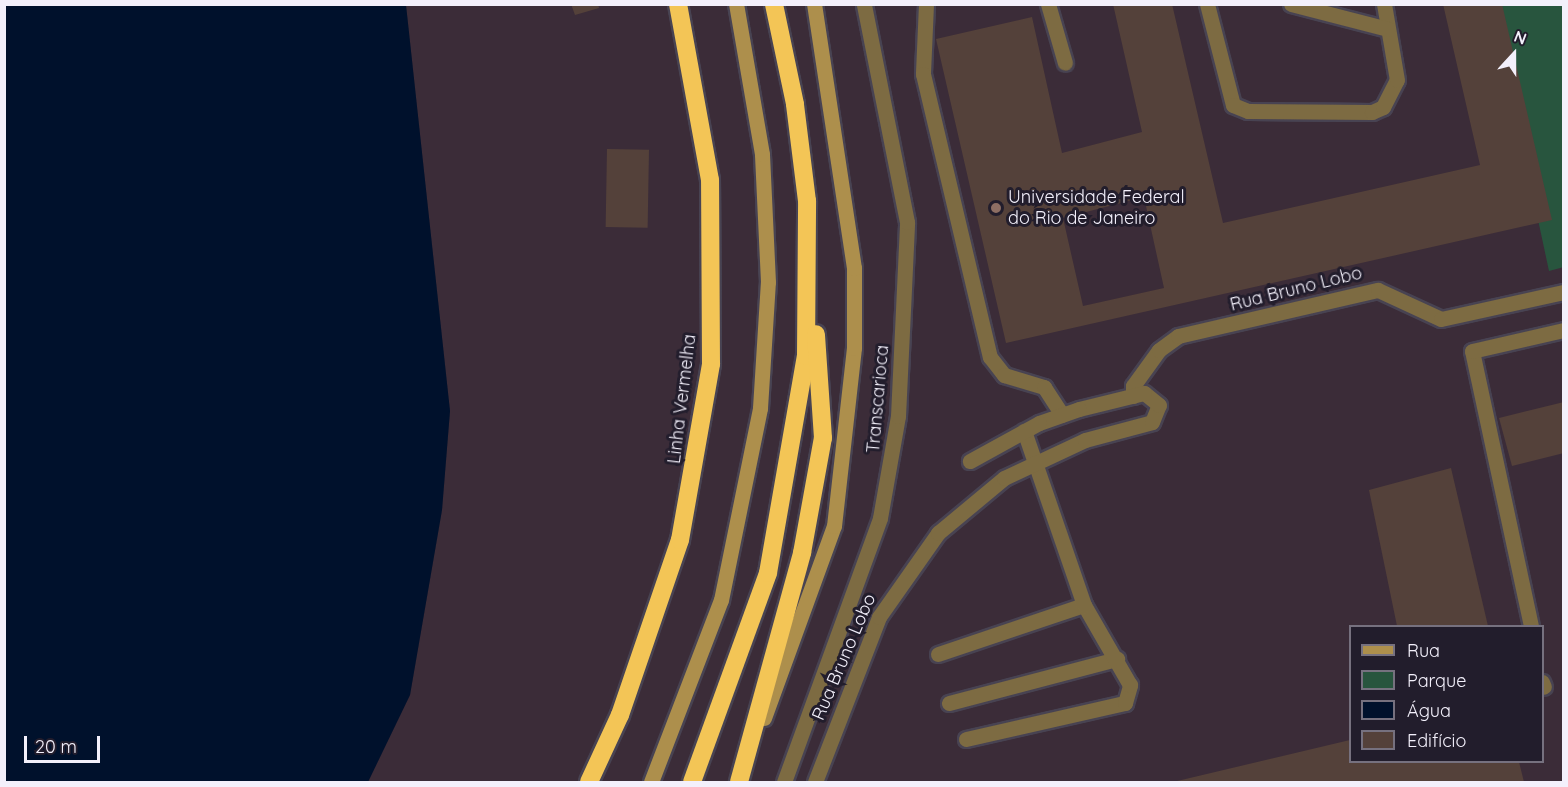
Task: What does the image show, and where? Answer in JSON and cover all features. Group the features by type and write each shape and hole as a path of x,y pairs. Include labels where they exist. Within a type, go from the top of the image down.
{"highway":[{"name":"Linha Vermelha","path":"589,783 620,715 680,540 711,364 710,180 678,4"},
{"path":"740,778 802,553 823,438 808,261 802,154 774,4"},
{"path":"692,783 771,562 800,410 808,261"}],"main road":[{"path":"651,783 721,600 760,408 768,282 762,154 736,4"},
{"path":"740,778 811,598 834,526 846,450 854,268 813,4"}],"lane":[{"name":"Transcarioca","path":"784,783 880,518 898,416 907,222 864,4"},
{"path":"926,4 923,74 990,357 1004,375 1044,387 1062,415"},
{"path":"1048,4 1065,63"},
{"path":"1207,4 1229,97 1248,111 1372,112 1383,107 1396,80 1384,4"},
{"path":"1292,4 1388,28"},
{"name":"Rua Bruno Lobo","path":"815,783 860,661 903,576 975,498 1034,460 1156,419 1157,400 1144,393 1133,396 1133,386 1155,355 1178,336 1378,290 1441,319 1563,292"},
{"path":"1531,625 1472,351 1563,330"},
{"path":"970,461 1024,431 1062,415 1133,396"},
{"path":"966,738 1125,703 1130,685 1084,605 1024,431"},
{"path":"938,654 1084,605"},
{"path":"949,703 1117,659"}],"shaded area":[{"name":"Universidade Federal do Rio de Janeiro","path":"406,5 1563,5 1563,782 368,782 410,695 442,510 450,411"}],"green space":[{"path":"1492,5 1562,5 1564,267 1549,271"}],"water":[{"path":"5,4 406,5 450,411 442,510 410,695 368,782 5,782"}],"building":[{"path":"571,4 598,4 599,8 575,15"},
{"path":"1113,4 1172,4 1223,223 1480,165 1443,4 1502,4 1552,220 1006,343 936,39 1032,17 1062,153 1142,132","holes":["1144,197 1164,288 1083,306 1063,218"]},
{"path":"607,149 649,150 648,228 606,227"},
{"path":"1564,402 1564,453 1512,466 1499,418"},
{"path":"1451,468 1488,625 1397,625 1369,490"},
{"path":"1349,740 1349,763 1519,763 1524,782 1173,782"}],"place":[{"name":"Universidade Federal do Rio de Janeiro","path":"996,208"}]}
